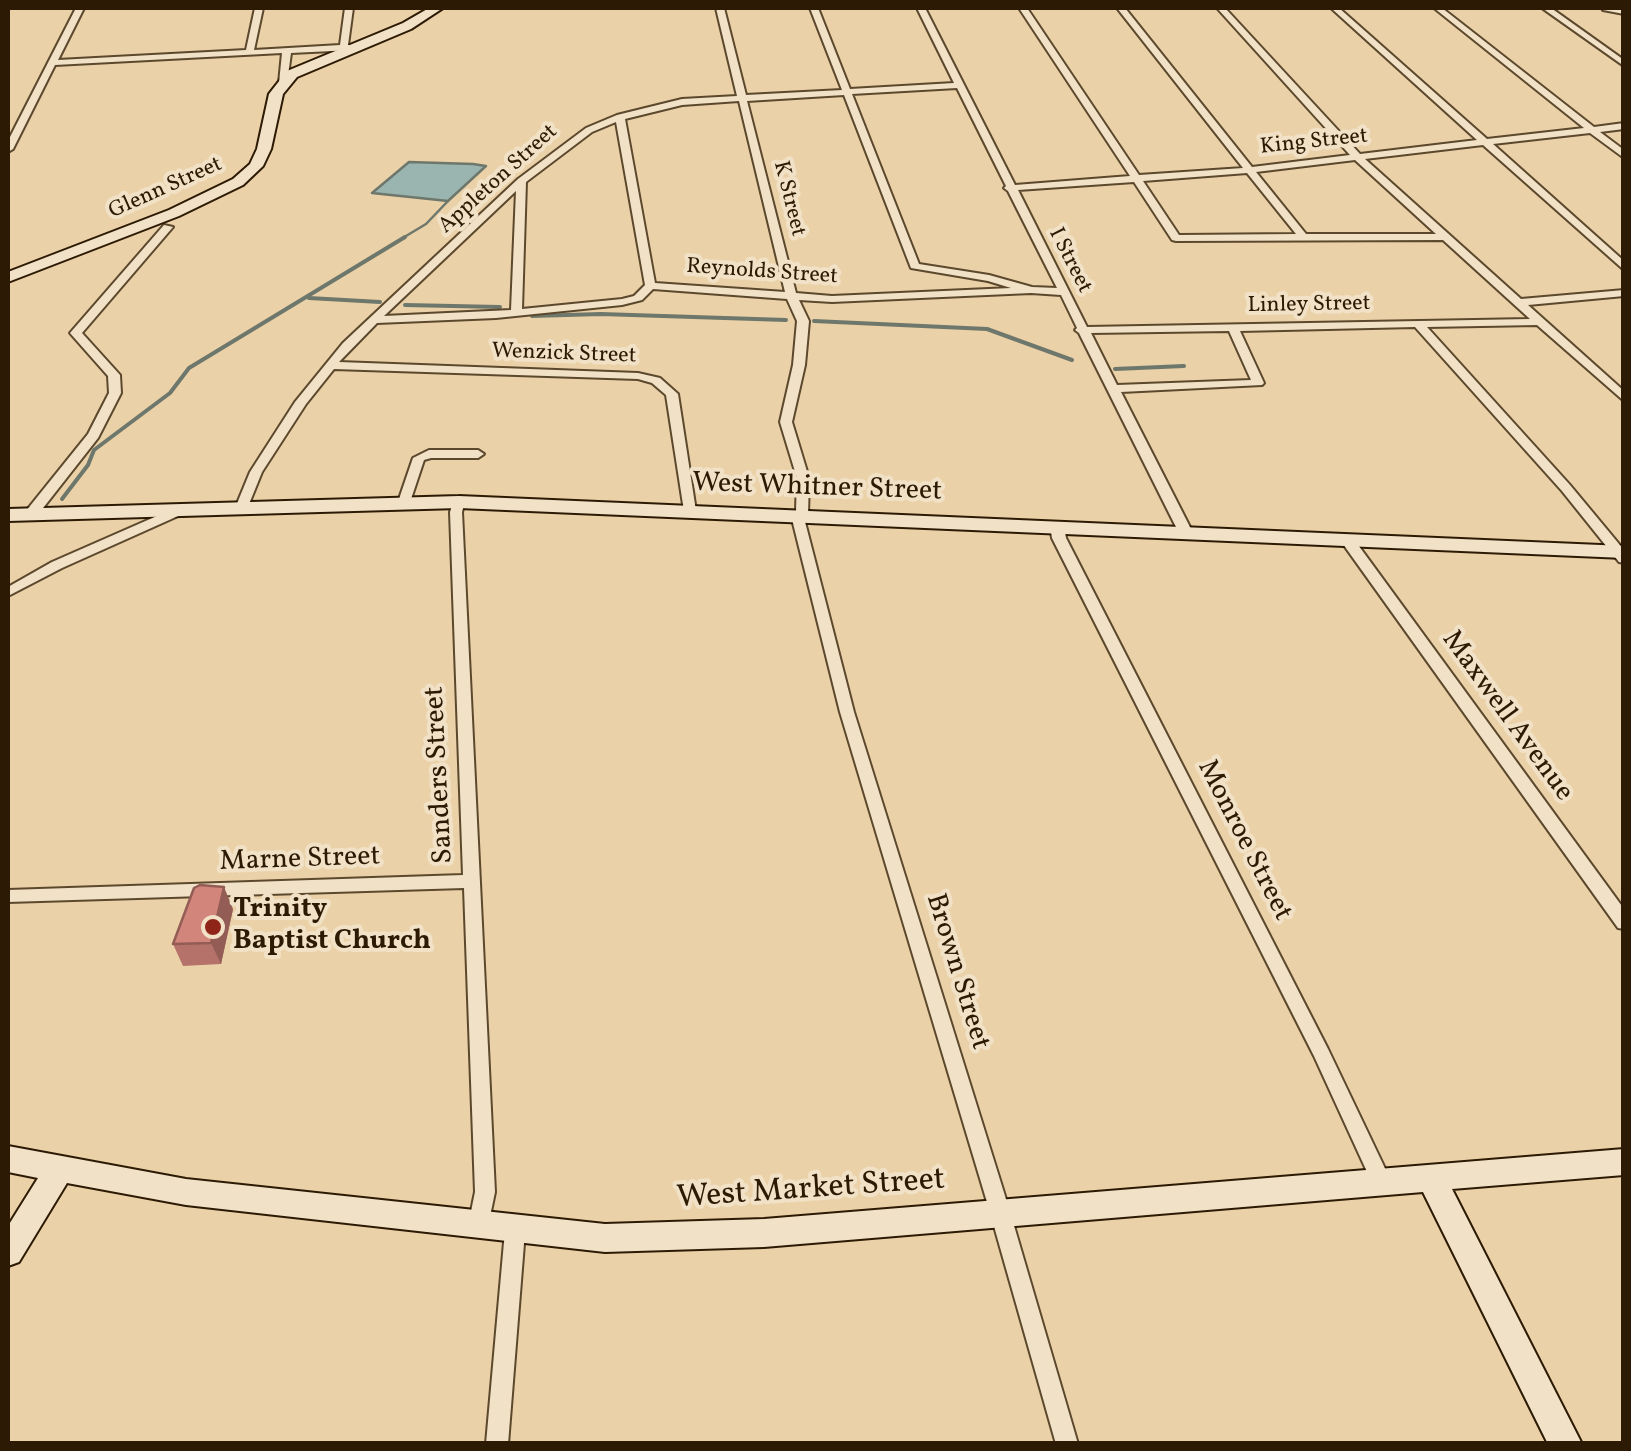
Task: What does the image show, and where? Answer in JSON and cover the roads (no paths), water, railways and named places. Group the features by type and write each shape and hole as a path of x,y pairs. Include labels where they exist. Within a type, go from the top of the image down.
{"street":[{"path":"8,150 80,8"},
{"path":"249,54 259,8"},
{"path":"348,47 349,8"},
{"path":"283,82 310,64 407,26 437,8"},
{"name":"K Street","path":"720,8 791,295 799,307 799,366 786,422 803,478 799,515"},
{"path":"814,8 916,266 1031,290 1062,292"},
{"name":"I Street","path":"921,8 1186,531"},
{"path":"1023,8 1176,238 1444,236"},
{"path":"1121,8 1303,238"},
{"path":"1221,8 1358,158 1624,398"},
{"path":"1335,8 1624,267"},
{"path":"1438,8 1624,155"},
{"path":"1546,8 1624,64"},
{"path":"1606,8 1624,12"},
{"path":"51,62 348,47"},
{"name":"Glenn Street","path":"8,277 174,214 238,182 256,166 264,149 276,94 283,82 287,51"},
{"name":"Appleton Street","path":"242,506 256,472 330,365 521,181 576,138 620,117 682,102 961,85"},
{"path":"620,117 650,286"},
{"path":"8,122 22,122"},
{"name":"King Street","path":"1009,188 1249,170 1624,126"},
{"path":"516,314 521,181"},
{"path":"32,514 94,435 115,393 114,375 76,333 168,227"},
{"name":"Reynolds Street","path":"377,320 516,314 622,302 638,298 650,286 832,300 1031,290"},
{"path":"1517,304 1624,293"},
{"name":"Linley Street","path":"1082,330 1537,322"},
{"path":"1418,324 1622,554"},
{"path":"1112,390 1258,383 1233,327"},
{"name":"Wenzick Street","path":"330,365 638,376 656,380 672,394 690,511"},
{"path":"404,502 419,458 429,454 478,454"},
{"name":"West Whitner Street","path":"8,514 459,502 1186,531 1622,554"},
{"name":"Sanders Street","path":"459,502 456,512 486,1192 478,1226"},
{"path":"8,592 57,565 186,508"},
{"name":"Brown Street","path":"799,515 847,712 1067,1444"},
{"name":"Monroe Street","path":"1057,526 1059,538 1322,1054 1381,1181"},
{"name":"Maxwell Avenue","path":"1348,541 1624,923"},
{"name":"Marne Street","path":"8,896 474,881"},
{"name":"West Market Street","path":"8,1159 186,1192 605,1238 676,1237 1624,1162"},
{"path":"8,1252 60,1170"},
{"path":"1431,1177 1566,1444"},
{"path":"497,1444 515,1230"}],"water":[{"path":"409,162 486,166 448,201 372,193"}],"waterway":[{"path":"401,239 426,224 448,201"},
{"path":"62,499 88,465 94,450 170,393 189,368 405,237"},
{"path":"309,298 380,302"},
{"path":"405,305 500,307"},
{"path":"532,316 601,314 786,320"},
{"path":"814,321 987,329 1072,360"},
{"path":"1115,369 1184,366"}],"place":[{"name":"Trinity Baptist Church","path":"213,927"}]}
